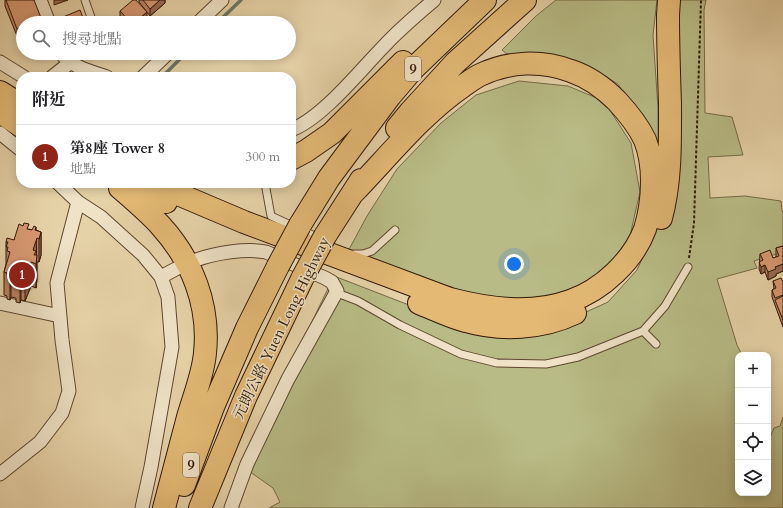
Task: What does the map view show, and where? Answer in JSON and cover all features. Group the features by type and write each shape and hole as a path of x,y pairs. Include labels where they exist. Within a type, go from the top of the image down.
{"highway":[{"name":"元朗公路 Yuen Long Highway","path":"175,508 211,412 247,328 300,225 329,178 390,96 413,69 484,0"},
{"path":"296,156 332,133 382,82 424,44 446,25 484,0"},
{"name":"元朗公路 Yuen Long Highway","path":"200,508 246,396 303,277 329,240 373,159 411,111 455,63 525,0"},
{"path":"134,188 280,250 465,321 491,326 518,327 544,324 569,316 593,304 609,293 633,270 648,248 659,225 666,199 669,173 669,0"},
{"path":"164,188 244,222 450,299 496,308 531,309 549,307 578,298 601,284 624,263 642,236 647,220 652,195 651,163 644,139 635,122 624,108 606,90 583,75 559,66 538,63 518,64 496,68 479,75 448,97 422,120 354,192"},
{"path":"0,92 16,102"},
{"path":"0,112 16,123"},
{"path":"119,188 159,224 177,246 198,289 205,316 206,344 201,375 164,508"}],"street":[{"path":"40,0 46,16"},
{"path":"205,16 222,0"},
{"path":"296,128 300,127 326,106 388,42 434,0"},
{"path":"148,72 161,60"},
{"path":"0,62 16,72"},
{"path":"58,72 71,62 91,72"},
{"path":"0,133 16,146"},
{"path":"63,188 78,202 101,217 143,255 161,277 168,296 172,347 151,467 142,508"},
{"path":"0,474 40,442 62,413 69,391 62,340 58,284 78,202"},
{"path":"196,260 206,256 247,250 258,250 329,279 334,284 337,294 288,379 247,464 231,508"},
{"path":"161,277 183,265"},
{"path":"0,303 60,316"}],"lane":[{"path":"85,0 91,16"},
{"path":"266,188 272,216 329,240"},
{"path":"347,251 354,254 364,254 372,250 395,230"},
{"path":"337,294 358,301 400,325 461,354 497,363 546,364 578,357 643,331 665,306 688,267"},
{"path":"643,331 656,344"}],"path":[{"path":"688,267 694,223 701,0"}],"green space":[{"path":"556,0 657,0 653,35 658,108 658,145 652,147 639,118 618,84 582,63 548,57 508,55 502,50 536,16"},
{"path":"676,0 706,0 704,10 705,113 732,117 743,155 708,157 710,198 745,196 781,201 783,212 783,252 754,261 757,268 717,279 740,352 735,352 735,496 771,496 771,435 774,428 780,426 783,417 783,508 269,508 280,502 273,488 246,469 334,276 427,312 551,328 608,302 637,270 657,226"},
{"path":"519,81 568,86 604,101 631,143 640,192 629,240 608,273 572,293 530,304 485,298 347,253 367,216 397,169 441,123 476,95"}],"building":[{"path":"6,0 34,0 40,16 16,16 16,26"},
{"path":"133,0 136,0 147,12 142,16 125,16 120,11"},
{"path":"143,0 160,0 150,9"},
{"path":"80,10 82,16 65,16"},
{"path":"24,223 29,224 27,229 32,230 34,226 36,227 35,230 41,232 39,239 37,238 33,250 36,251 34,255 37,255 36,264 31,262 25,278 21,276 20,279 16,278 17,275 11,273 10,276 4,272 10,252 7,251 8,247 6,247 8,242 6,242 7,238 14,240 19,224 23,226"},
{"path":"783,246 783,264 768,272 765,265 761,267 759,262 763,260 760,254 770,250 773,258 779,256 776,248"},
{"path":"781,278 783,282 783,295 775,298 772,290 776,288 773,281"},
{"path":"783,296 783,320 775,300"}],"waterway":[{"path":"224,16 241,0"},
{"path":"167,72 179,60"}],"place":[{"name":"第8座 Tower 8","path":"22,275"}]}
